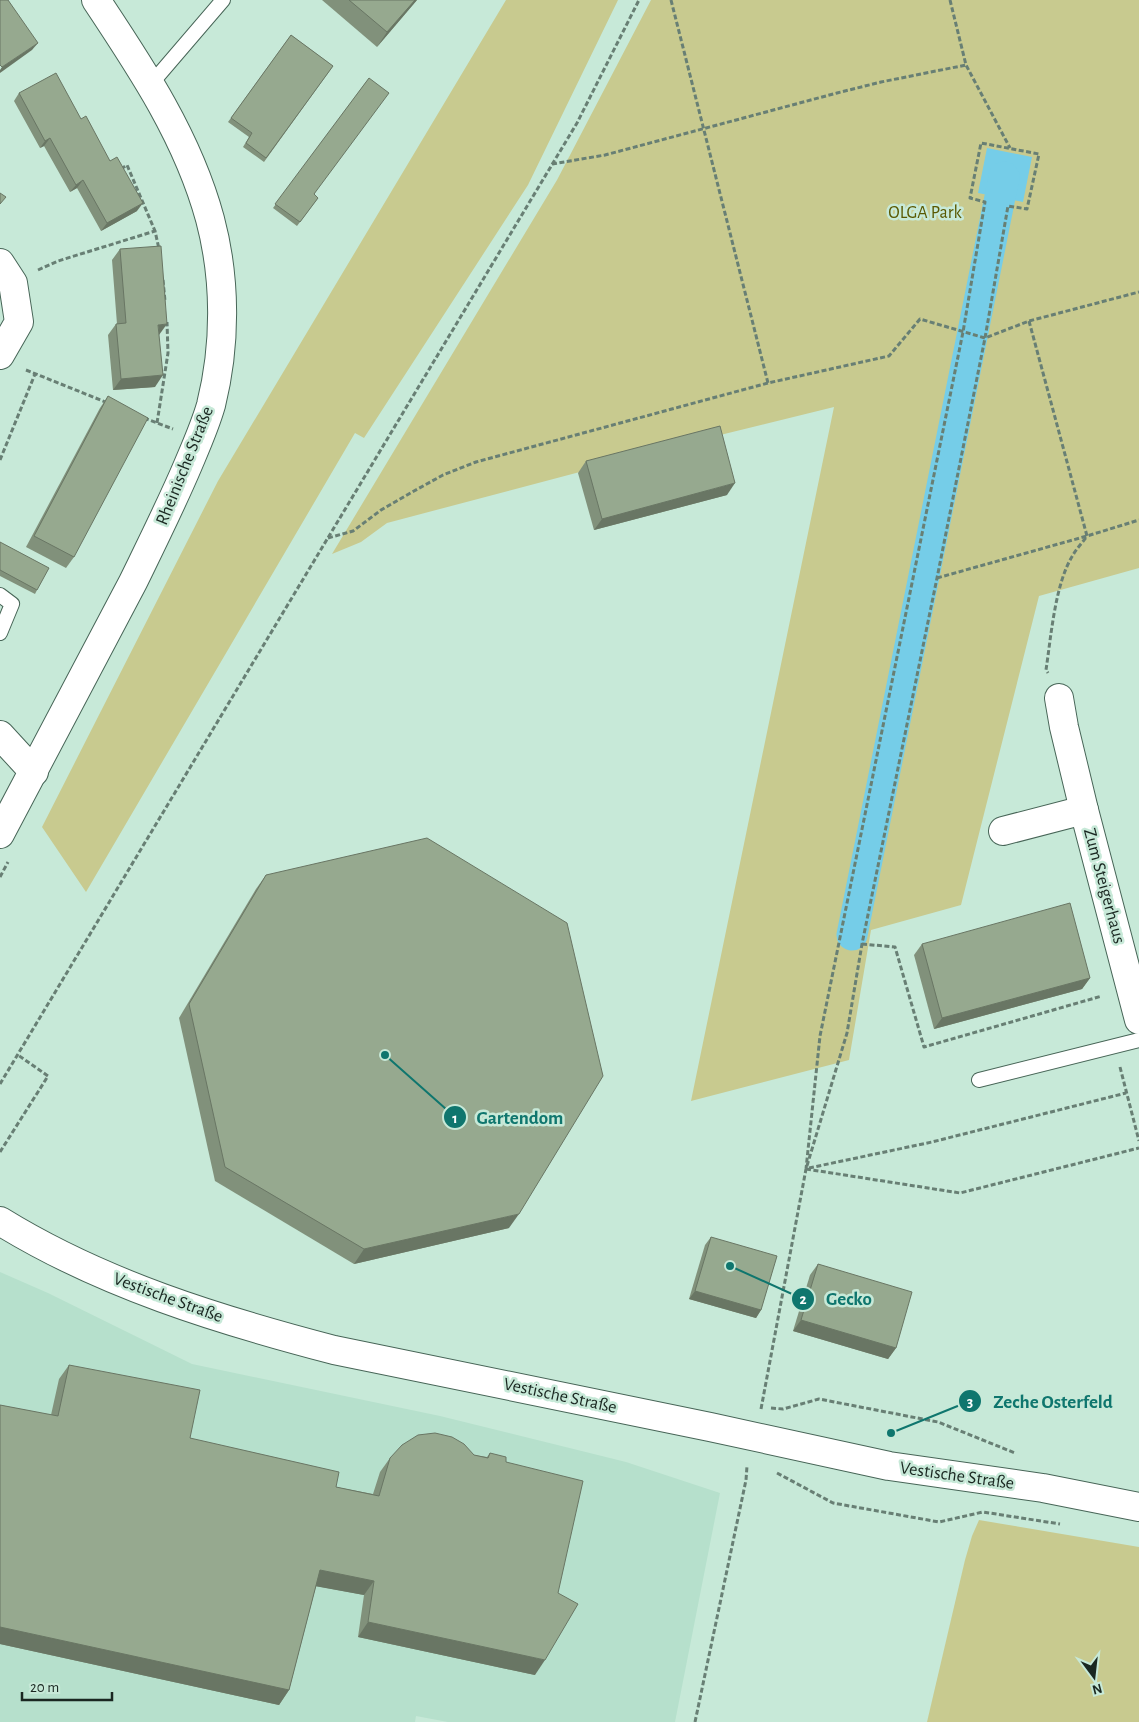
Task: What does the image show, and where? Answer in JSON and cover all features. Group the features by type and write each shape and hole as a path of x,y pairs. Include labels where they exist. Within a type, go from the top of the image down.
{"street":[{"name":"Rheinische Straße","path":"0,834 164,521 199,440 210,406 220,346 222,300 216,249 210,218 192,167 171,120 151,84 96,0"},
{"path":"6,273 20,322 9,360"},
{"name":"Zum Steigerhaus","path":"1059,698 1084,810 1139,1020"},
{"path":"0,735 34,772"},
{"name":"Zum Steigerhaus","path":"1003,831 1084,810"},
{"name":"Vestische Straße","path":"0,1221 63,1255 130,1285 202,1312 276,1335 334,1350 755,1436 889,1466 1043,1488 1139,1507"}],"lane":[{"path":"151,84 223,0"},
{"path":"0,595 12,604 0,633"},
{"path":"979,1080 1139,1040"}],"path":[{"path":"0,1084 552,164 603,74 639,0"},
{"path":"671,0 768,383"},
{"path":"950,0 966,65 1010,148"},
{"path":"552,164 605,155 881,82 966,65"},
{"path":"695,1722 746,1480 747,1464 762,1407 806,1169 820,1036 963,332 986,202 970,198 981,143 1039,154 1027,209 1008,206 985,338 862,944 848,1033 806,1169"},
{"path":"116,172 127,165 155,232 160,254"},
{"path":"6,273 58,261 155,232"},
{"path":"163,272 166,309"},
{"path":"328,538 353,531 382,510 414,491 443,475 476,462 768,383 889,356 920,318 985,338 1029,321 1139,292"},
{"path":"157,423 168,353 166,317"},
{"path":"1029,321 1087,536"},
{"path":"9,360 35,374 113,406"},
{"path":"0,460 35,374"},
{"path":"139,416 199,440"},
{"path":"937,578 1139,520"},
{"path":"1059,698 1046,670 1053,624 1062,580 1072,556 1087,536"},
{"path":"0,877 9,859"},
{"path":"862,944 895,947 924,1047 1130,988"},
{"path":"0,1152 48,1076 18,1055"},
{"path":"1118,1059 1139,1141"},
{"path":"806,1169 932,1142 1126,1093"},
{"path":"806,1169 960,1193 1139,1148"},
{"path":"753,1405 782,1409 819,1399 938,1422 1019,1454"},
{"path":"961,1517 983,1512 1061,1524"}],"shaded area":[{"path":"0,1272 48,1293 192,1364 440,1416 626,1462 720,1493 675,1722 448,1722 416,1716 415,1722 0,1722"}],"green space":[{"path":"506,0 618,0 528,185 364,438 355,433 86,892 42,827 218,481"},
{"name":"OLGA Park","path":"651,0 1139,0 1139,568 1039,596 961,905 871,930 849,1060 691,1101 834,407 712,437 387,523 361,542 332,554 557,180"},
{"path":"979,1520 1139,1547 1139,1722 927,1722 965,1560"}],"water":[{"path":"987,148 1032,157 1023,202 978,193"}],"building":[{"path":"0,0 8,0 38,43 2,67 0,65"},
{"path":"349,0 415,0 387,32"},
{"path":"291,35 333,66 266,158 246,143 252,133 231,118"},
{"path":"56,73 81,119 86,116 110,161 117,157 143,203 107,223 83,180 76,185 50,138 45,141 19,93"},
{"path":"369,78 389,93 314,194 318,198 300,222 275,204"},
{"path":"0,193 6,197 0,204"},
{"path":"161,246 167,324 158,325 163,375 121,379 116,324 126,323 120,249"},
{"path":"108,396 148,418 74,557 34,536"},
{"path":"720,426 735,483 602,519 586,461"},
{"path":"0,542 49,568 37,590 0,570"},
{"path":"427,838 567,923 603,1076 519,1214 364,1249 225,1167 189,1004 266,875"},
{"path":"1070,903 1090,978 942,1018 922,944"},
{"path":"711,1237 777,1256 761,1310 695,1291"},
{"path":"818,1264 912,1292 896,1348 801,1320"},
{"path":"69,1365 200,1390 190,1438 339,1472 336,1487 379,1496 390,1458 402,1445 418,1435 435,1433 452,1437 464,1444 474,1455 488,1458 490,1453 506,1457 506,1462 583,1481 558,1593 578,1604 545,1660 368,1622 374,1581 320,1570 289,1690 0,1627 0,1405 58,1416"}],"waterway":[{"path":"852,935 1004,177"}],"place":[{"name":"Gartendom","path":"385,1055"},
{"name":"Gecko","path":"730,1266"},
{"name":"Zeche Osterfeld","path":"891,1433"}]}
